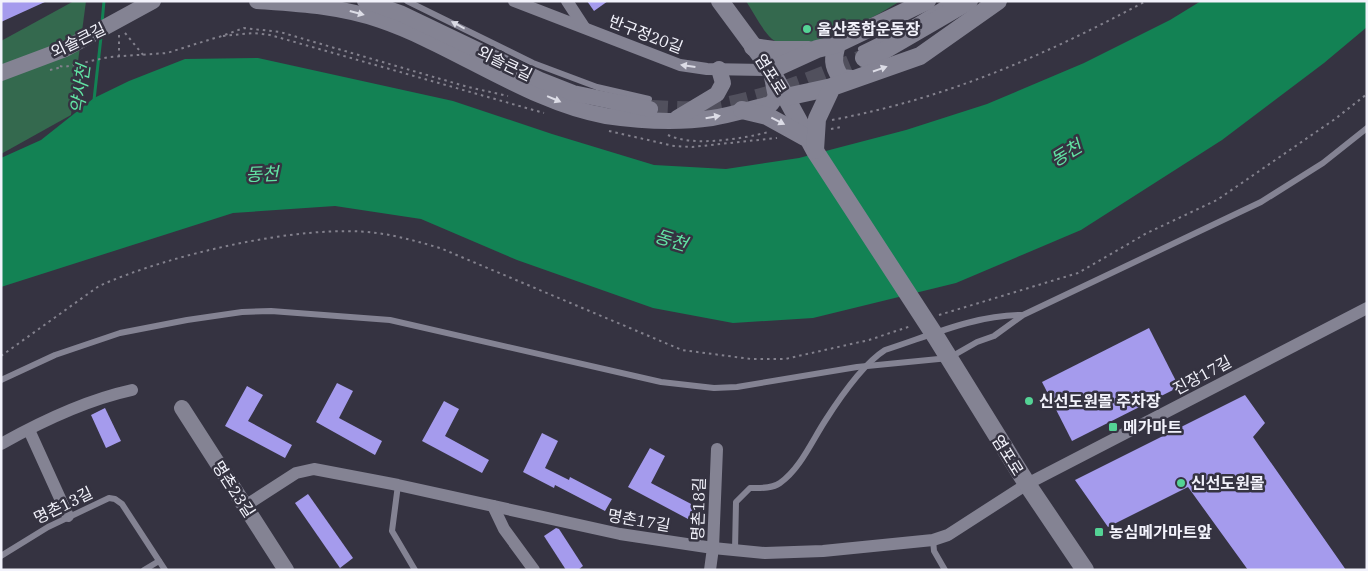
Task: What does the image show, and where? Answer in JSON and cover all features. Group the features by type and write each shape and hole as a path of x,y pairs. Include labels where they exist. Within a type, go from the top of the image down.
{"main road":[{"name":"염포로","path":"720,1 771,70 812,146 936,337 1027,484 1085,570"},
{"path":"771,70 817,50 837,44 927,1"},
{"path":"862,54 883,51 969,1"},
{"path":"786,97 832,87 920,56 998,1"},
{"path":"837,44 833,60 835,69 841,78 852,79"},
{"path":"753,47 774,50 817,50"},
{"path":"742,110 767,116 790,128 812,146 819,111 832,87"}],"street":[{"name":"외솔큰길","path":"1,74 65,49 153,1"},
{"path":"257,1 301,3 340,9 380,20 568,105 621,118 670,127 771,104 775,101 771,70"},
{"name":"외솔큰길","path":"365,1 400,13 540,80 573,93 650,104"},
{"name":"반구정20길","path":"514,1 680,65 719,69 771,70"},
{"path":"567,1 584,27"},
{"path":"670,127 717,94 723,83 719,69"},
{"name":"진장17길","path":"1027,484 1367,308"},
{"path":"1,444 105,396 132,390"},
{"name":"명촌23길","path":"182,408 286,570"},
{"path":"29,430 68,516"},
{"name":"명촌18길","path":"710,570 713,548 716,448"},
{"name":"명촌17길","path":"245,506 304,470 326,470 620,534 713,548 765,553 823,551 932,540 948,535 1027,484"},
{"path":"493,506 504,529 534,570"}],"lane":[{"path":"407,1 431,11 534,63 597,87 650,104"},
{"path":"862,54 948,1"},
{"path":"1,380 55,355 120,333 196,319 271,311 390,320 631,376 688,386 714,388 762,384 867,366 949,358 977,342 994,336 1023,315 1261,202 1323,163 1367,128"},
{"path":"735,550 736,502 750,488 767,488 779,484 797,465 826,419 873,357 885,350 983,320 1002,315 1023,315"},
{"path":"398,485 392,531 415,570"},
{"name":"명촌13길","path":"1,556 68,516 109,498 115,499 122,504 165,570"},
{"path":"932,540 934,551 945,570"},
{"path":"144,570 158,560"}],"path":[{"path":"816,123 894,107 966,85 1024,62 1092,30 1146,1"},
{"path":"64,67 109,57 167,53 244,28 280,32 468,87 516,99"},
{"path":"118,57 120,29 144,56"},
{"path":"938,316 1078,273 1146,233 1217,200 1320,130 1367,94"},
{"path":"670,127 686,141 762,134 790,128"},
{"path":"1,356 99,286 116,278 212,249 280,238 348,231 377,233 413,240 440,248 682,350 751,359 785,359 861,342 913,325"}],"shaded area":[{"path":"74,1 86,1 71,115 1,154 1,41"},
{"name":"울산종합운동장","path":"746,1 900,1 837,34 799,44 784,44 772,39 768,35"}],"water":[{"name":"동천","path":"1201,1 1367,1 1367,27 1324,63 1222,140 1081,230 956,283 813,318 733,323 653,308 517,260 421,219 335,206 233,213 1,287 1,158 41,140 94,98 129,81 185,59 258,58 453,101 654,165 726,169 799,158 906,130 987,104 1084,63 1170,20"}],"building":[{"path":"1,1 47,1 1,22"},
{"path":"587,1 608,1 594,11"},
{"path":"1149,328 1179,387 1072,441 1042,382"},
{"path":"337,383 353,391 339,418 382,441 375,455 316,422"},
{"path":"247,386 263,395 248,421 292,445 285,458 225,426"},
{"name":"신선도원몰","path":"1245,395 1265,423 1253,437 1346,570 1248,570 1188,487 1108,527 1075,480"},
{"path":"444,401 459,409 445,436 489,460 482,473 422,441"},
{"path":"105,408 121,441 106,448 91,415"},
{"path":"542,433 558,441 545,468 569,480 570,477 612,499 605,511 555,485 554,488 523,472"},
{"path":"650,448 665,456 651,483 695,506 688,519 628,487"},
{"path":"308,494 353,558 340,568 295,503"},
{"path":"556,528 559,529 583,566 578,570 566,570 544,536"}],"waterway":[{"name":"약사천","path":"102,23 104,1"},
{"name":"약사천","path":"94,100 101,37"}],"tunnel":[{"path":"650,109 700,110 748,101 806,82 864,58"}],"place":[{"name":"울산종합운동장","path":"807,29"},
{"name":"신선도원몰 주차장","path":"1029,401"},
{"name":"메가마트","path":"1113,427"},
{"name":"신선도원몰","path":"1181,483"},
{"name":"농심메가마트앞","path":"1099,532"}]}
